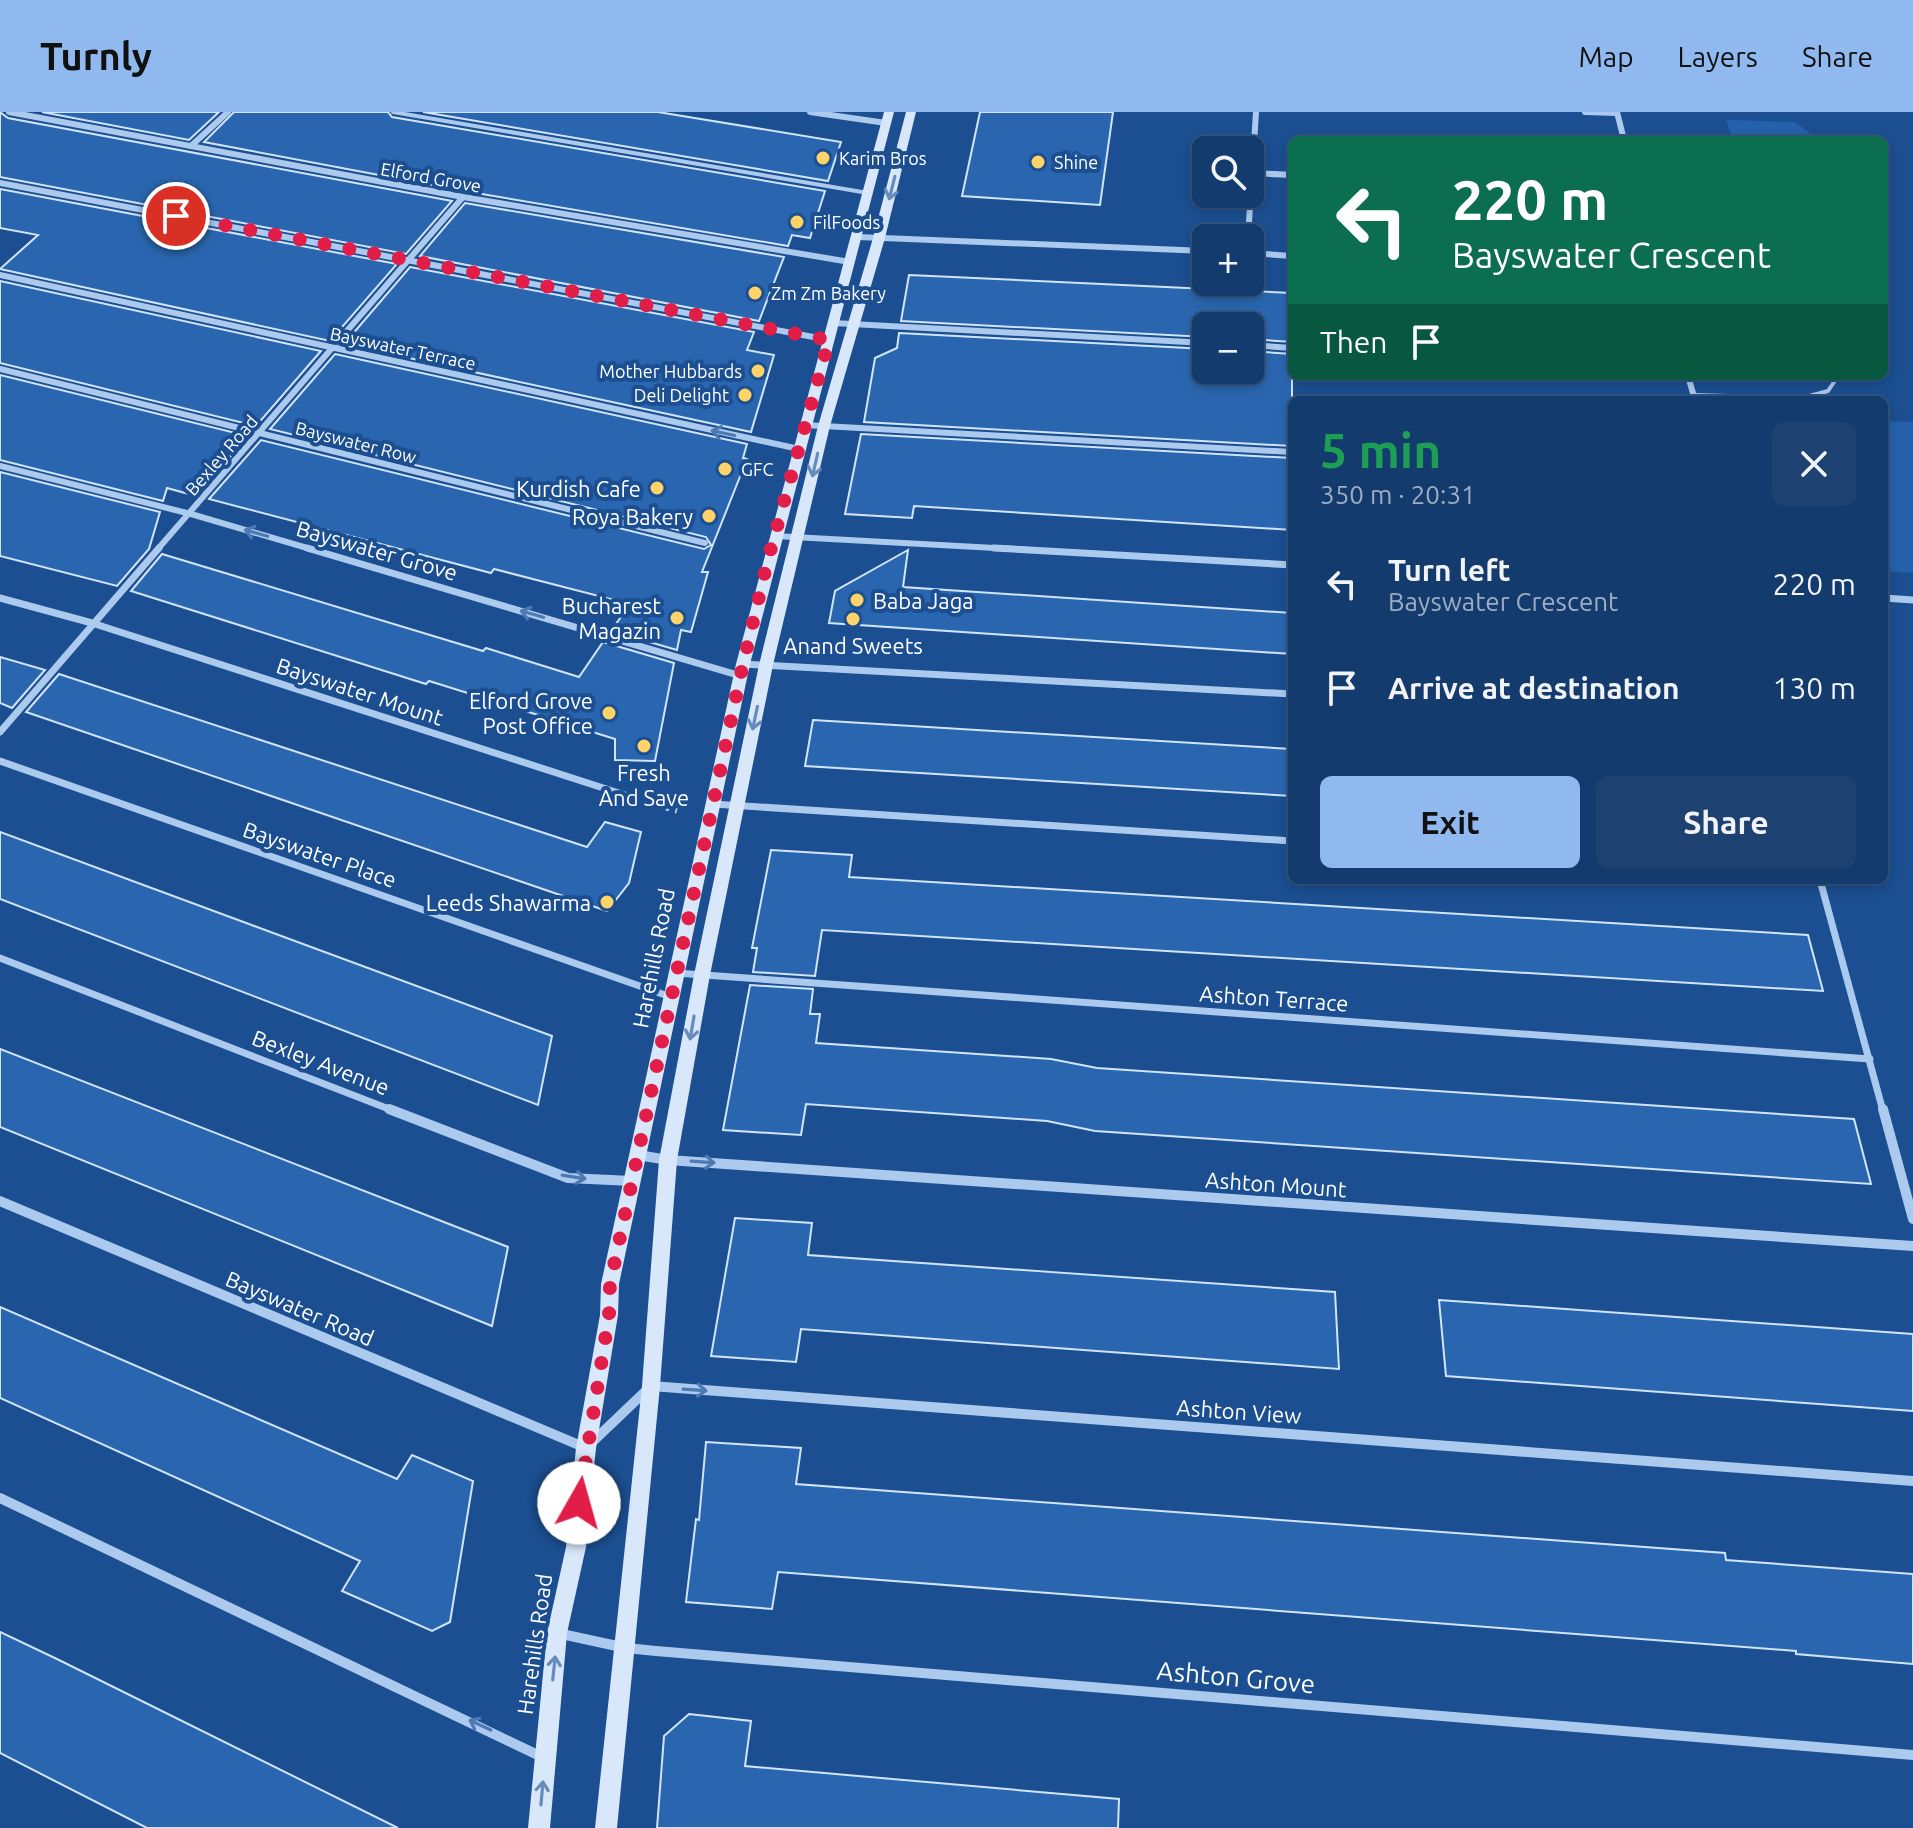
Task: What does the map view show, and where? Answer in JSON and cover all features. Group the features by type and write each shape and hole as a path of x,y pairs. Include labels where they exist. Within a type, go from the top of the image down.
{"street":[{"name":"Elford Grove","path":"9,112 463,197 850,262"},
{"path":"191,146 228,112"},
{"path":"810,112 888,118"},
{"path":"606,1828 651,1386 668,1160 702,975 766,665 824,426 851,324 879,238 911,112"},
{"path":"1255,136 1256,112"},
{"path":"1585,112 1617,113 1623,136"},
{"name":"Harehills Road","path":"539,1828 557,1633 576,1547 586,1448 609,1315 610,1284 742,670 888,118"},
{"path":"1264,174 1288,175"},
{"path":"0,183 829,340"},
{"name":"Bexley Road","path":"0,732 92,623 262,433 463,197"},
{"path":"858,237 1192,250"},
{"path":"1264,254 1288,256"},
{"name":"Bayswater Terrace","path":"0,275 799,449"},
{"path":"833,323 1192,342"},
{"path":"1264,346 1288,348"},
{"name":"Bayswater Row","path":"0,369 705,543"},
{"path":"805,425 1288,452"},
{"name":"Bayswater Grove","path":"0,466 191,514 742,670 766,665 1288,694"},
{"path":"775,536 1288,565"},
{"name":"Bayswater Mount","path":"0,598 92,623 628,796"},
{"path":"1888,598 1913,600"},
{"name":"Bayswater Place","path":"0,761 673,997"},
{"path":"713,804 1288,841"},
{"path":"1821,884 1913,1219"},
{"name":"Bexley Avenue","path":"0,958 568,1178 632,1181"},
{"name":"Ashton Terrace","path":"676,973 1870,1059"},
{"name":"Ashton Mount","path":"637,1155 668,1160 1913,1246"},
{"name":"Bayswater Road","path":"0,1201 586,1448"},
{"path":"586,1448 651,1386"},
{"name":"Ashton View","path":"651,1386 1913,1481"},
{"path":"0,1498 545,1759"},
{"name":"Ashton Grove","path":"557,1633 626,1648 1913,1755"}],"lane":[{"path":"393,112 868,193"},
{"path":"1809,396 1828,391 1835,380"}],"path":[{"path":"628,796 708,821"}],"shaded area":[{"path":"1726,120 1795,122 1814,136 1732,136"},
{"path":"1888,421 1913,422 1913,573 1888,571"}],"building":[{"path":"0,112 8,118 452,201 406,254 0,177"},
{"path":"42,112 219,112 189,140"},
{"path":"234,112 388,112 392,117 825,191 810,238 792,235 788,246 464,191 204,142"},
{"path":"423,112 658,112 841,142 828,181"},
{"path":"980,112 1113,112 1100,205 962,196"},
{"path":"0,189 397,264 330,341 0,269 38,235 0,228"},
{"path":"465,203 784,257 759,321 420,256"},
{"path":"410,267 754,332 747,350 774,355 751,432 344,344"},
{"path":"909,275 1192,288 1192,296 1288,293 1288,342 1264,340 1264,312 1192,312 1192,336 901,321"},
{"path":"0,281 321,351 256,426 0,363"},
{"path":"899,333 1192,348 1192,384 1264,384 1264,352 1288,354 1288,380 1292,380 1292,396 1288,396 1288,446 864,422 875,358 897,348"},
{"path":"335,354 747,444 743,458 747,459 702,572 708,572 691,632 681,630 677,650 611,631 630,604 494,569 491,573 209,499 261,440 704,549 711,545 706,537 270,429"},
{"path":"0,375 248,436 196,496 167,488 163,501 0,460"},
{"path":"861,434 1288,458 1288,530 914,506 912,518 845,514"},
{"path":"0,472 160,512 149,549 117,586 0,556"},
{"path":"908,550 903,587 1288,613 1288,654 829,623 835,591"},
{"path":"162,554 579,677 603,642 674,663 655,761 615,760 615,739 429,681 426,684 131,591"},
{"path":"0,657 45,670 12,708 0,703"},
{"path":"59,674 587,847 605,822 641,832 629,883 607,911 26,712"},
{"path":"813,720 1288,749 1288,796 805,766"},
{"path":"0,832 552,1036 538,1105 0,899"},
{"path":"771,850 852,855 849,877 1808,935 1823,991 822,930 815,976 753,972 757,948 752,948"},
{"path":"750,985 813,989 810,1014 820,1014 816,1043 1051,1059 1097,1068 1854,1119 1871,1184 1095,1131 1047,1121 806,1104 801,1135 723,1130"},
{"path":"0,1049 508,1247 492,1326 0,1127"},
{"path":"735,1218 812,1223 808,1255 1335,1292 1339,1369 801,1329 796,1362 711,1356"},
{"path":"1439,1300 1913,1334 1913,1411 1446,1376"},
{"path":"0,1307 397,1479 412,1455 473,1481 450,1622 432,1631 342,1591 360,1561 0,1398"},
{"path":"706,1442 801,1448 796,1484 1725,1553 1726,1560 1913,1574 1913,1664 1796,1654 1796,1651 778,1572 772,1609 686,1602 696,1519 699,1520"},
{"path":"0,1632 398,1828 147,1828 0,1753"},
{"path":"689,1714 751,1721 745,1766 1119,1799 1118,1828 657,1828 664,1736"}],"place":[{"name":"Karim Bros","path":"823,158"},
{"name":"Shine","path":"1038,162"},
{"name":"FilFoods","path":"797,222"},
{"name":"Zm Zm Bakery","path":"755,293"},
{"name":"Mother Hubbards","path":"758,371"},
{"name":"Deli Delight","path":"745,395"},
{"name":"GFC","path":"725,469"},
{"name":"Kurdish Cafe","path":"657,488"},
{"name":"Roya Bakery","path":"709,516"},
{"name":"Baba Jaga","path":"857,600"},
{"name":"Bucharest Magazin","path":"677,618"},
{"name":"Anand Sweets","path":"853,619"},
{"name":"Elford Grove Post Office","path":"609,713"},
{"name":"Fresh And Save","path":"644,746"},
{"name":"Leeds Shawarma","path":"607,902"}],"route":[{"path":"176,216 829,340 768,559 708,821 610,1284 609,1315 579,1503"}]}
